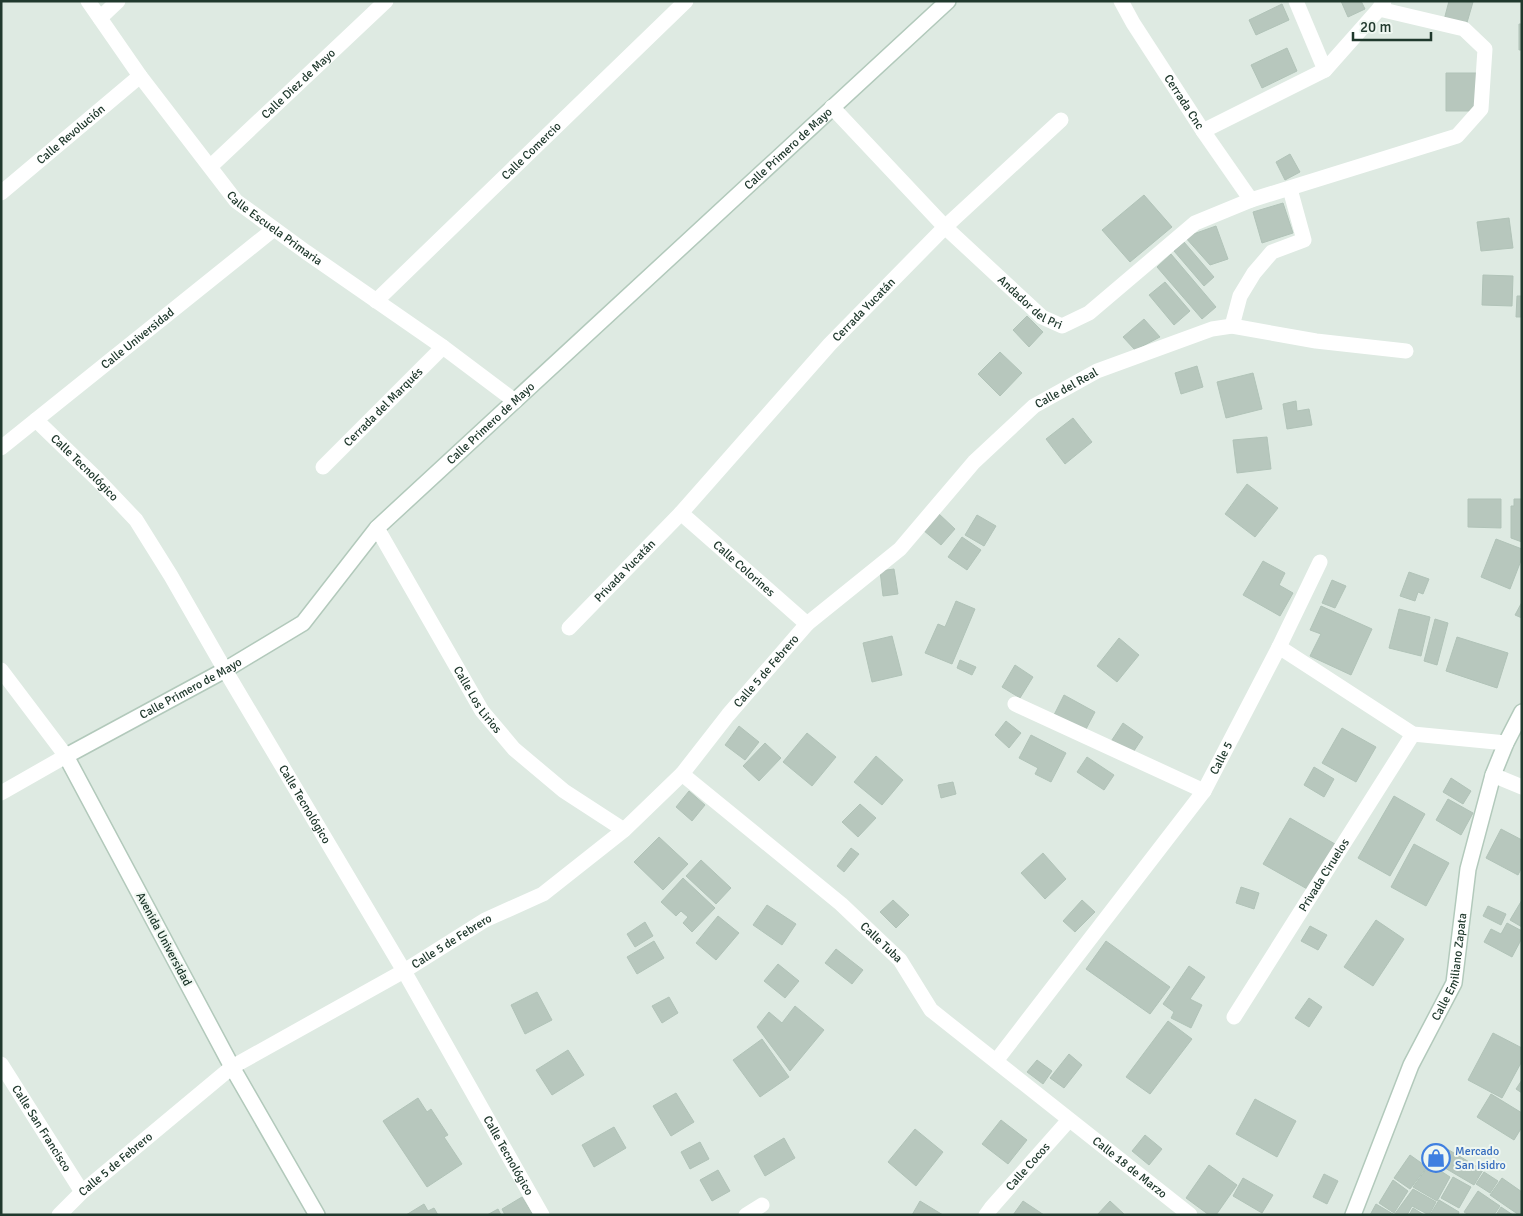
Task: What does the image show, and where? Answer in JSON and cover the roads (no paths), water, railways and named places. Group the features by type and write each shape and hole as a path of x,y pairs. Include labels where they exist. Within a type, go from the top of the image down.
{"street":[{"name":"Calle Escuela Primaria","path":"88,1 140,76 236,201 443,347 515,401"},
{"path":"100,18 118,1"},
{"name":"Calle Diez de Mayo","path":"211,166 386,1"},
{"name":"Calle Comercio","path":"376,301 686,1"},
{"name":"Calle Primero de Mayo","path":"1,793 225,670 303,623 377,528 948,1"},
{"name":"Cerrada Cnc","path":"1122,1 1133,23 1203,131 1251,200"},
{"path":"1296,1 1325,70"},
{"path":"1203,131 1325,70 1381,5"},
{"name":"Andador del Pri","path":"832,107 945,227 1042,317 1062,326 1089,313 1195,223 1251,200 1457,136 1481,109 1485,49 1464,29 1381,5"},
{"name":"Calle Revolución","path":"1,193 140,76"},
{"name":"Cerrada Yucatán","path":"681,513 830,344 945,227 1061,120"},
{"path":"1232,326 1240,296 1254,273 1272,252 1304,240 1290,188"},
{"name":"Calle Universidad","path":"1,448 274,229"},
{"name":"Calle del Real","path":"807,624 900,549 974,462 1034,406 1097,371 1212,329 1232,326 1316,342 1406,350"},
{"name":"Cerrada del Marqués","path":"322,467 443,347"},
{"name":"Calle Tecnológico","path":"36,420 136,520 404,971 542,1215"},
{"name":"Calle Colorines","path":"681,513 807,624"},
{"name":"Privada Yucatán","path":"569,628 681,513"},
{"name":"Calle Los Lirios","path":"377,528 482,711 514,750 564,791 624,830"},
{"name":"Calle 5","path":"996,1061 1204,791 1279,647 1320,562"},
{"name":"Calle 5 de Febrero","path":"59,1215 82,1192 232,1067 404,971 485,920 543,894 624,830 682,774 728,715 807,624"},
{"path":"1279,647 1412,734 1506,743"},
{"name":"Avenida Universidad","path":"1,670 66,756 232,1067 317,1215"},
{"path":"1015,704 1204,791"},
{"name":"Calle Emiliano Zapata","path":"1353,1215 1411,1065 1454,983 1468,868 1493,775 1506,743 1522,712"},
{"name":"Privada Ciruelos","path":"1234,1017 1412,734"},
{"name":"Calle Tuba","path":"682,774 841,904 900,960 931,1010 1069,1120"},
{"path":"1493,775 1522,787"},
{"name":"Calle San Francisco","path":"1,1064 82,1192"},
{"name":"Calle Cocos","path":"986,1215 1069,1120"},
{"name":"Calle 18 de Marzo","path":"1069,1120 1190,1215"},
{"path":"746,1215 762,1205"}],"place":[{"name":"Mercado San Isidro","path":"1436,1158"}]}
